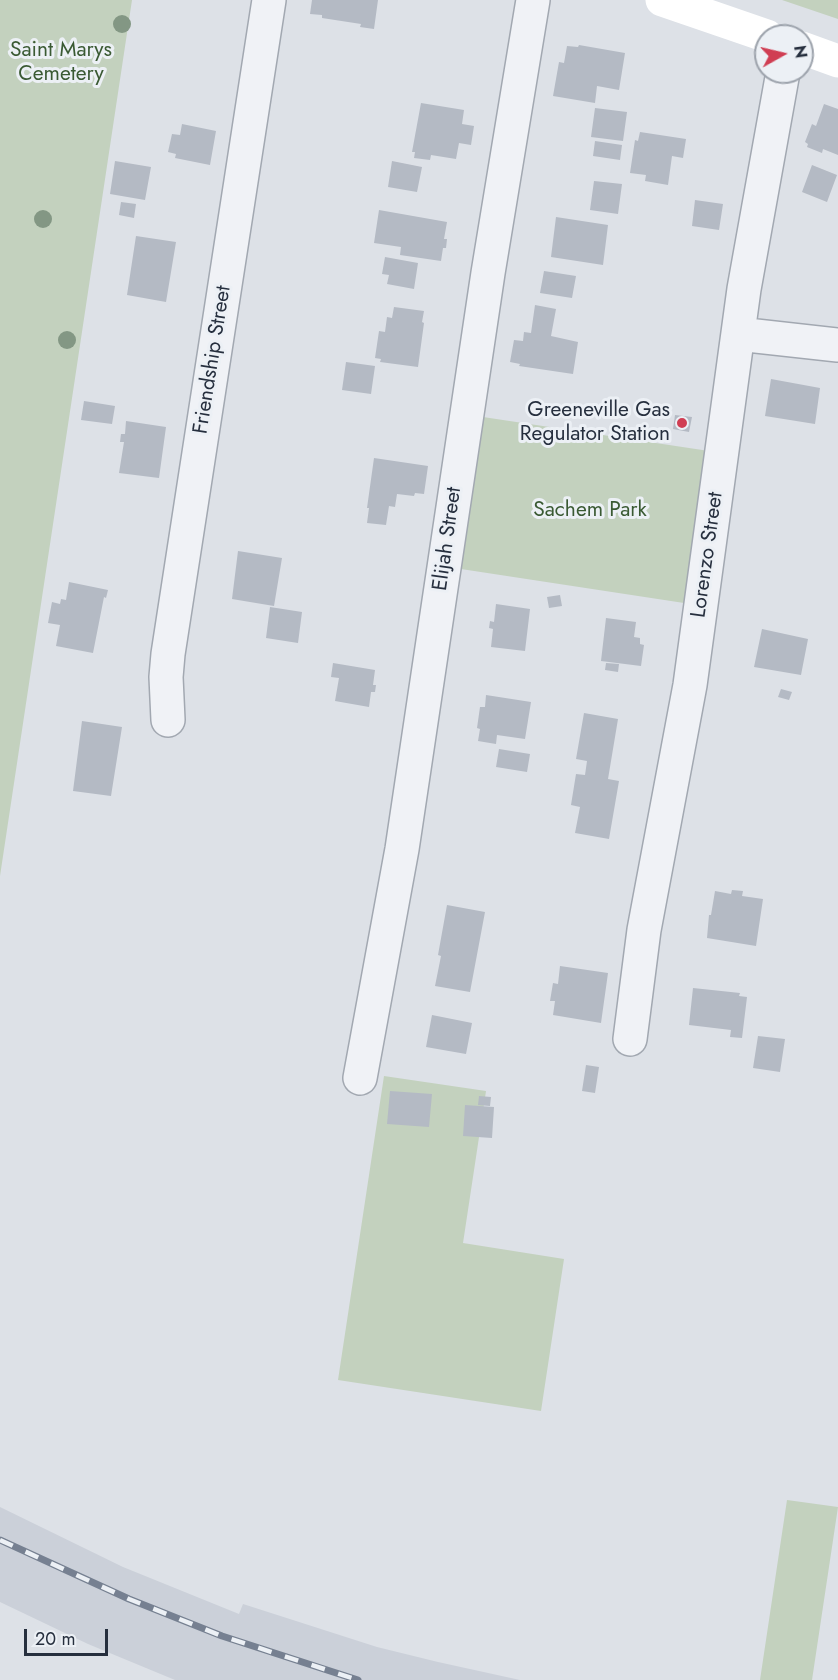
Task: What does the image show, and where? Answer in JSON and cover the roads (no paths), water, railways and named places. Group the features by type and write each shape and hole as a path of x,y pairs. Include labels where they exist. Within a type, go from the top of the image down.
{"main road":[{"path":"662,0 754,32"},
{"path":"814,52 838,61"}],"street":[{"name":"Friendship Street","path":"168,720 166,677 168,654 269,0"},
{"name":"Elijah Street","path":"360,1078 402,849 488,273 533,0"},
{"name":"Lorenzo Street","path":"630,1039 644,930 690,685 746,278 781,84"},
{"path":"738,334 838,345"}],"railway":[{"path":"0,1540 129,1599 222,1636 358,1680"}],"place":[{"name":"Greeneville Gas Regulator Station","path":"682,423"}],"park label":[{"name":"Saint Marys Cemetery","path":"61,63"},
{"name":"Sachem Park","path":"590,511"}]}
